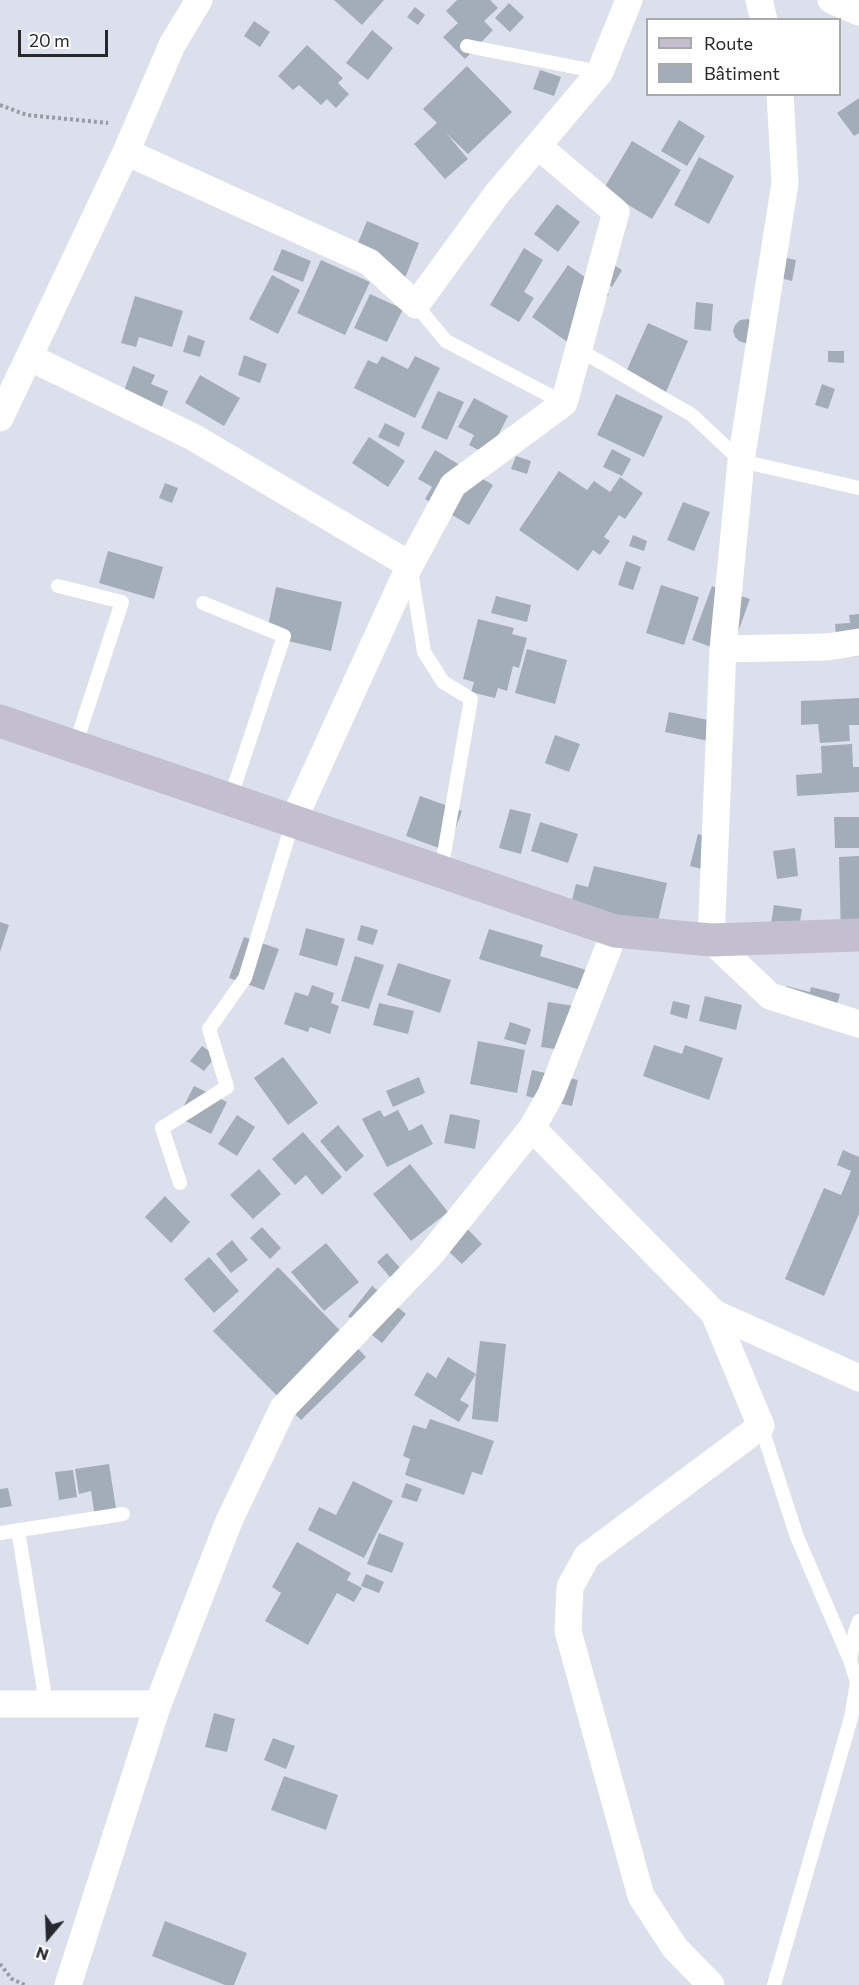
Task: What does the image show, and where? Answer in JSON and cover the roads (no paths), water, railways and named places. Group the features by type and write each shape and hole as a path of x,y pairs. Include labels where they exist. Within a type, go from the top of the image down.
{"main road":[{"path":"0,721 615,931 711,940 859,935"}],"street":[{"path":"0,418 126,152 172,45 199,0"},
{"path":"126,152 369,262 416,304 496,195 600,72 629,0"},
{"path":"759,0 764,18"},
{"path":"831,0 859,12"},
{"path":"780,96 785,183 741,461 723,649 711,940 770,996 859,1024"},
{"path":"292,821 410,565 453,485 564,403 616,212 538,146"},
{"path":"29,357 193,437 410,565"},
{"path":"723,649 826,647 859,642"},
{"path":"68,1985 158,1704 229,1521 283,1408 431,1254 532,1128 551,1094 615,931"},
{"path":"532,1128 714,1313 859,1378"},
{"path":"711,1985 675,1948 641,1896 568,1631 570,1587 587,1556 761,1426 714,1313"},
{"path":"0,1704 158,1704"}],"lane":[{"path":"467,46 600,72"},
{"path":"416,304 446,341 564,403"},
{"path":"578,349 692,415 741,461 859,488"},
{"path":"410,565 424,652 443,682 471,699 441,871"},
{"path":"58,586 122,602 75,746"},
{"path":"203,603 284,636 230,799"},
{"path":"180,1183 162,1128 227,1088 209,1029 245,978 292,821"},
{"path":"761,1426 797,1537 858,1682 851,1718 774,1985"},
{"path":"0,1533 123,1514"},
{"path":"18,1530 46,1703"},
{"path":"850,1660 859,1621"}]}
